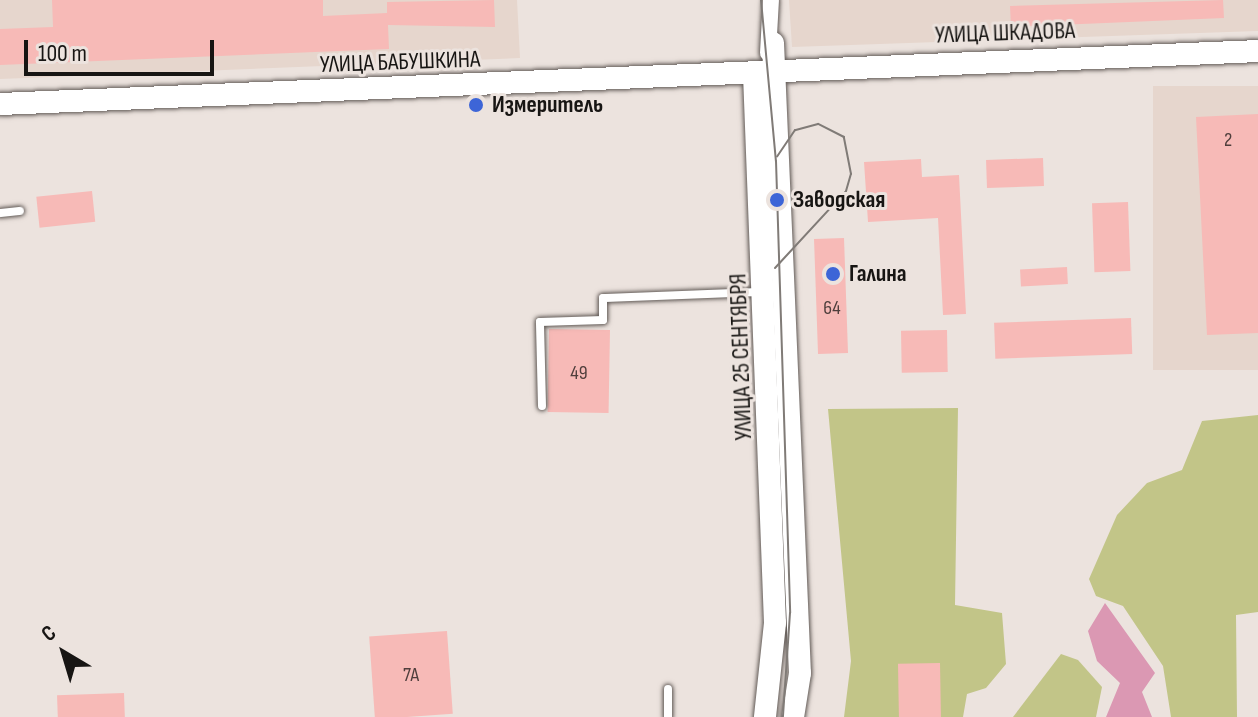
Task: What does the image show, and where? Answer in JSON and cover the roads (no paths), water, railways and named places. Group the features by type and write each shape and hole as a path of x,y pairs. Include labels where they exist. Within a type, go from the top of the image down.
{"main road":[{"path":"773,43 780,72 800,673 793,717"},
{"name":"УЛИЦА ШКАДОВА","path":"754,74 1258,51"},
{"name":"УЛИЦА БАБУШКИНА","path":"0,104 754,74"},
{"name":"УЛИЦА 25 СЕНТЯБРЯ","path":"754,74 766,291 775,623 765,717"}],"street":[{"path":"754,74 773,43 771,0"}],"lane":[{"path":"0,213 20,211"},
{"path":"542,406 540,322 603,320 603,298 766,291"},
{"path":"668,689 668,717"}],"tram line":[{"path":"761,0 776,161 790,613 783,717"},
{"path":"775,268 846,191 851,174 844,137 818,124 795,130 777,157"}],"place":[{"name":"Измеритель","path":"476,105"},
{"name":"Заводская","path":"777,200"},
{"name":"Галина","path":"833,274"}]}
